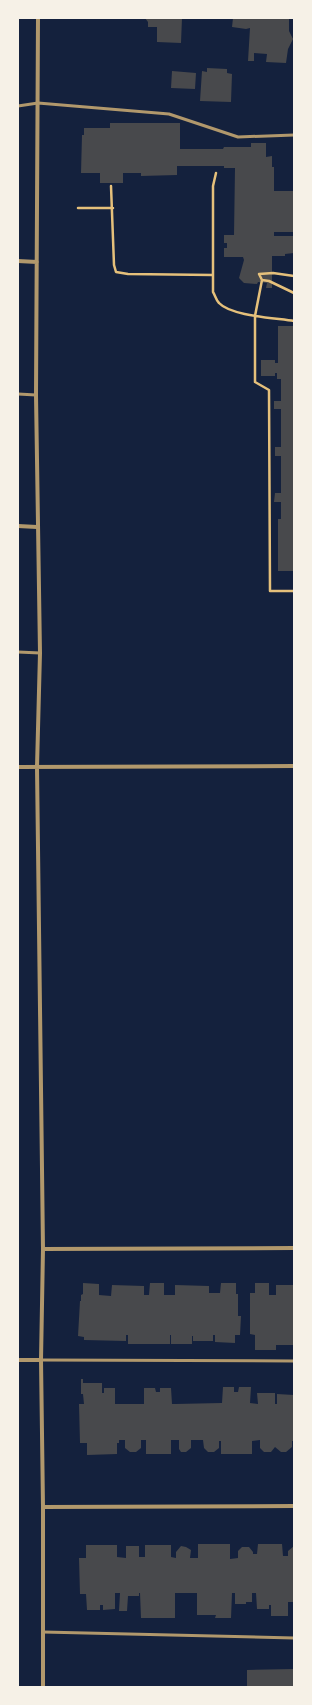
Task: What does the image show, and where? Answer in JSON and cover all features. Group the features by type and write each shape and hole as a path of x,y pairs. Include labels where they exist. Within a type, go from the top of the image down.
{"street":[{"path":"38,18 36,395 40,653 37,766 43,1249 41,1360 44,1507 43,1687"},
{"path":"18,261 37,262"},
{"path":"18,526 37,527"},
{"path":"18,767 294,766"},
{"path":"43,1249 294,1248"},
{"path":"18,1360 41,1360"},
{"path":"44,1507 294,1506"}],"lane":[{"path":"18,106 38,103 169,114 238,137 294,135"},
{"path":"18,394 36,395"},
{"path":"18,652 40,653"},
{"path":"41,1360 294,1361"},
{"path":"43,1632 294,1638"}],"path":[{"path":"216,173 213,186 212,292 219,303 234,311 255,316 294,321"},
{"path":"111,186 114,265 116,272 128,274 213,275"},
{"path":"78,208 113,208"},
{"path":"294,276 273,273 259,274 262,280 255,316 255,382 269,390 270,591 294,591"},
{"path":"262,280 269,281 294,293"}],"building":[{"path":"145,18 182,18 181,43 157,42 157,27 148,27 148,22"},
{"path":"233,18 289,18 289,31 293,39 288,49 286,63 266,62 267,54 254,53 254,61 248,61 250,28 246,29 232,27"},
{"path":"207,68 227,69 227,73 232,74 231,102 200,101 202,71 207,72"},
{"path":"172,71 196,73 195,89 171,88"},
{"path":"110,123 180,123 180,149 223,149 224,147 251,147 251,143 266,143 266,157 272,156 272,167 274,167 274,191 294,191 294,232 274,232 274,236 294,236 294,253 285,254 285,256 272,256 272,288 266,288 267,283 244,283 239,278 244,260 243,257 224,257 224,248 227,248 227,243 224,243 224,235 234,235 235,168 224,168 224,166 177,166 177,175 141,176 141,173 123,173 123,183 100,183 100,173 81,173 82,135 84,135 84,128 110,128"},
{"path":"278,326 294,326 294,571 278,571 278,519 281,519 281,502 274,502 275,493 281,493 281,456 275,456 275,447 281,447 281,409 274,409 274,401 281,401 281,379 277,379 277,373 275,373 275,376 261,376 261,360 275,360 275,363 278,363"},
{"path":"83,1283 99,1284 99,1295 111,1296 112,1285 144,1286 144,1295 149,1295 150,1283 164,1283 164,1295 175,1295 175,1285 209,1286 209,1293 220,1293 221,1283 236,1283 236,1294 238,1294 238,1316 241,1316 240,1335 235,1335 235,1343 215,1342 215,1335 213,1335 213,1341 193,1341 192,1336 192,1344 171,1344 171,1335 170,1344 128,1344 128,1335 126,1335 126,1341 84,1340 84,1337 78,1336 80,1301 81,1295 83,1294"},
{"path":"255,1283 269,1283 269,1295 276,1295 276,1285 294,1285 294,1345 276,1345 276,1350 255,1350 255,1335 250,1334 250,1293 255,1293"},
{"path":"81,1379 83,1379 83,1383 102,1383 102,1393 104,1393 104,1388 115,1388 115,1404 144,1404 144,1388 155,1388 156,1392 160,1392 160,1388 171,1388 172,1404 222,1403 223,1387 234,1387 234,1392 238,1392 239,1387 251,1387 250,1403 258,1404 257,1393 275,1393 275,1404 277,1404 277,1394 294,1395 294,1441 292,1441 292,1447 286,1452 281,1452 275,1447 271,1452 264,1452 260,1448 260,1440 252,1441 252,1454 221,1454 221,1441 219,1441 219,1448 214,1452 208,1452 204,1448 203,1440 191,1440 191,1448 186,1452 181,1452 179,1449 179,1440 171,1440 171,1454 146,1454 146,1440 141,1440 141,1448 136,1452 130,1452 125,1448 125,1440 119,1440 119,1443 117,1443 117,1454 87,1455 87,1443 80,1443 79,1404 84,1404 83,1394 81,1394"},
{"path":"198,1544 230,1544 230,1559 238,1558 238,1551 242,1547 249,1547 253,1554 257,1554 258,1544 282,1544 283,1556 288,1556 288,1551 294,1546 294,1602 288,1602 288,1616 271,1616 271,1605 269,1605 269,1609 257,1609 256,1593 252,1593 252,1602 246,1602 246,1604 235,1604 235,1593 232,1593 231,1618 215,1618 216,1615 197,1615 197,1593 175,1593 175,1618 141,1618 140,1593 139,1596 128,1596 127,1611 119,1611 120,1593 115,1593 115,1609 103,1610 103,1605 100,1605 100,1610 87,1610 86,1594 80,1594 79,1558 86,1558 86,1545 117,1545 117,1557 126,1558 126,1546 139,1546 139,1557 145,1557 145,1545 171,1545 171,1557 176,1558 176,1552 181,1546 191,1550 190,1558 198,1558"},
{"path":"294,1669 294,1687 247,1687 247,1670"}]}
